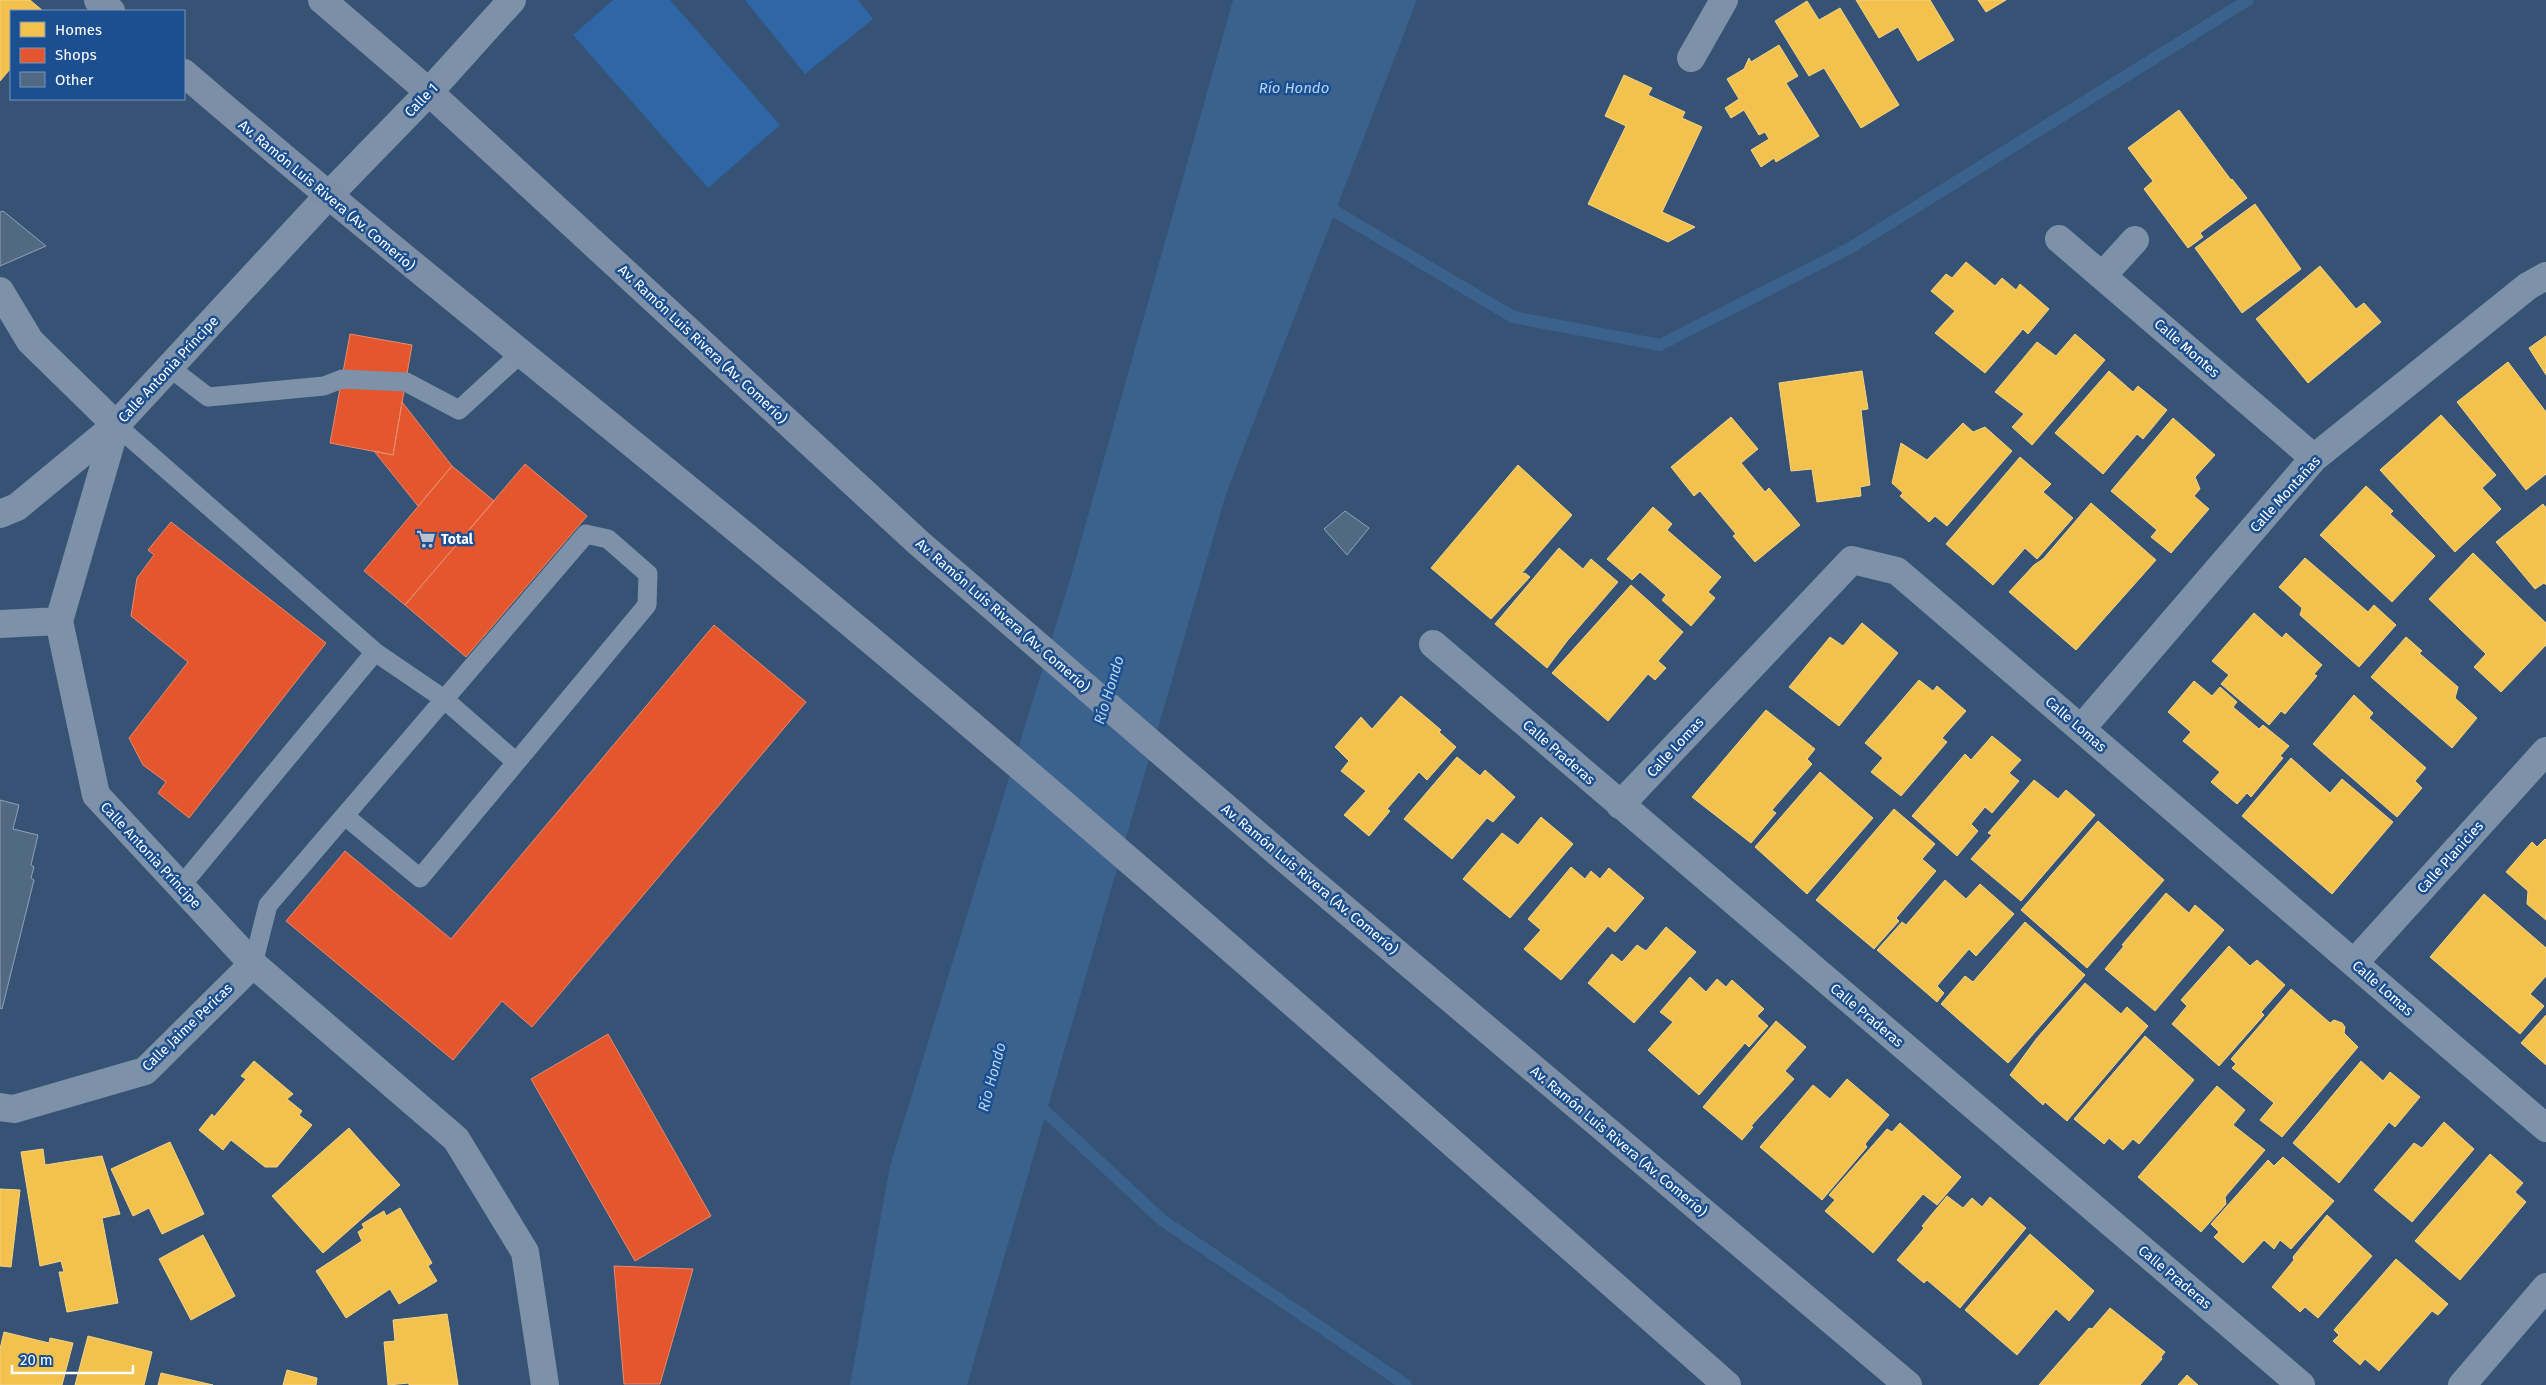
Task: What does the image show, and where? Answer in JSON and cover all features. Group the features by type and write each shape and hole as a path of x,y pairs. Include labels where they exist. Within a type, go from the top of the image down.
{"main road":[{"path":"98,0 111,10"},
{"name":"Av. Ramón Luis Rivera (Av. Comerío)","path":"322,0 429,92 920,544 1290,863 1908,1385"},
{"name":"Av. Ramón Luis Rivera (Av. Comerío)","path":"185,74 327,197 866,636 1237,954 1727,1385"}],"street":[{"name":"Calle 1","path":"327,197 429,92 512,0"},
{"path":"1691,58 1724,0"},
{"name":"Calle Antonia Príncipe","path":"327,197 116,425 59,621 96,795 253,964 456,1139 525,1252 545,1385"},
{"name":"Calle Montes","path":"2059,239 2314,458"},
{"path":"2103,275 2135,240"},
{"name":"Calle Montañas","path":"2081,729 2314,458 2528,286 2546,276"},
{"path":"0,291 30,340 116,425 17,507 0,514"},
{"name":"Calle Lomas","path":"1620,805 1852,560 1898,571 2546,1128"},
{"path":"0,624 59,621"},
{"name":"Calle Praderas","path":"1433,644 2301,1385"},
{"name":"Calle Planicies","path":"2354,963 2546,751"},
{"name":"Calle Jaime Pericas","path":"0,1106 14,1110 145,1071 253,964"},
{"path":"2462,1385 2546,1287"}],"lane":[{"path":"169,368 208,397 324,386 342,379 406,382 459,410 520,354"},
{"path":"116,425 375,652 444,699 516,762"},
{"path":"253,964 268,905 586,534 608,540 648,574 647,605 420,878 345,816"},
{"path":"180,886 375,652"}],"shaded area":[{"path":"613,0 670,0 780,125 708,188 573,35"},
{"path":"745,0 858,0 873,19 805,74"}],"water":[{"name":"Río Hondo","path":"1233,0 1417,0 1226,494 967,1385 850,1385 890,1166 1071,576"}],"building: Homes":[{"path":"0,0 30,0 42,10 10,10 10,69 0,81"},
{"path":"1856,0 1930,0 1954,40 1918,61 1898,27 1879,38"},
{"path":"1978,0 2006,0 1986,12"},
{"path":"1807,1 1819,20 1840,8 1899,105 1861,128 1824,68 1809,76 1775,21"},
{"path":"1779,45 1798,76 1786,83 1819,136 1776,162 1774,158 1761,167 1751,150 1769,139 1765,132 1759,135 1744,110 1731,118 1725,108 1739,99 1727,79 1744,69 1749,58 1751,62"},
{"path":"1624,75 1652,88 1648,95 1685,112 1682,118 1702,127 1662,212 1695,227 1668,242 1588,204 1626,126 1605,116"},
{"path":"2179,110 2231,180 2247,198 2200,233 2203,237 2188,248 2144,189 2153,181 2128,148"},
{"path":"2255,204 2301,269 2242,313 2195,248"},
{"path":"1966,262 1995,286 2002,278 2016,290 2020,284 2049,309 2028,334 2023,329 1985,373 1935,333 1955,311 1931,291 1946,274 1952,278"},
{"path":"2320,266 2356,309 2364,303 2381,322 2308,383 2256,319"},
{"path":"2075,334 2105,360 2032,445 2012,427 2024,414 1995,392 2037,342 2056,356"},
{"path":"2546,336 2546,375 2529,348"},
{"path":"2508,362 2546,412 2546,474 2526,490 2457,402"},
{"path":"1862,371 1868,409 1861,410 1870,485 1860,487 1861,496 1817,502 1812,469 1791,471 1779,383"},
{"path":"2109,371 2133,392 2138,386 2167,410 2143,439 2137,434 2103,474 2055,433"},
{"path":"2441,415 2496,475 2482,488 2501,509 2455,552 2380,470"},
{"path":"1731,417 1758,449 1741,463 1765,492 1769,488 1800,525 1755,562 1733,536 1736,534 1700,491 1694,496 1671,467"},
{"path":"2173,418 2215,455 2195,477 2200,489 2194,496 2209,509 2171,553 2151,537 2157,530 2111,491"},
{"path":"1963,423 1973,432 1985,427 2012,451 1947,526 1935,516 1929,522 1900,496 1903,493 1892,483 1901,443 1927,460"},
{"path":"2020,457 2051,484 2043,492 2073,518 2037,559 2025,548 1993,585 1946,544"},
{"path":"1518,465 1572,515 1521,574 1525,573 1530,577 1491,619 1431,568"},
{"path":"2366,486 2393,511 2390,514 2435,556 2392,602 2320,535"},
{"path":"2091,503 2156,560 2076,650 2009,592 2034,565 2043,559"},
{"path":"2543,504 2546,508 2546,585 2544,583 2535,589 2496,542"},
{"path":"1653,507 1672,524 1667,530 1721,577 1708,592 1715,598 1691,626 1662,600 1666,595 1640,572 1632,580 1607,559"},
{"path":"1559,548 1583,569 1591,559 1618,582 1567,641 1547,668 1495,624"},
{"path":"2473,553 2546,623 2546,645 2501,692 2474,667 2486,654 2429,599"},
{"path":"2305,558 2368,612 2374,605 2396,625 2359,667 2300,615 2302,608 2279,587"},
{"path":"1631,585 1683,632 1658,661 1666,668 1655,680 1648,674 1608,721 1552,673"},
{"path":"2254,613 2282,638 2286,633 2322,665 2314,674 2317,676 2285,714 2281,711 2269,725 2221,684 2229,675 2212,661"},
{"path":"1862,623 1898,653 1839,726 1789,687 1830,637 1843,646"},
{"path":"2406,637 2422,651 2419,653 2458,687 2455,698 2477,718 2452,748 2371,677"},
{"path":"1919,680 1933,691 1937,686 1966,711 1942,738 1947,742 1901,796 1871,772 1883,758 1865,743"},
{"path":"2194,681 2212,696 2220,687 2237,702 2233,707 2259,729 2263,725 2289,746 2280,756 2283,758 2251,797 2247,793 2237,804 2211,782 2220,772 2183,741 2191,732 2168,712"},
{"path":"2354,695 2373,713 2369,718 2426,768 2415,781 2422,788 2397,817 2313,744"},
{"path":"1401,696 1441,730 1439,732 1456,747 1427,780 1419,772 1387,809 1390,811 1369,836 1344,815 1366,791 1341,771 1349,761 1335,747 1361,717 1372,729"},
{"path":"1766,710 1815,749 1807,759 1812,764 1772,810 1776,813 1751,843 1692,797"},
{"path":"1992,736 2021,760 2009,773 2019,781 1992,813 1985,807 1971,824 1978,831 1957,856 1912,816 1965,754 1971,760"},
{"path":"1457,757 1480,776 1485,770 1515,797 1493,822 1487,818 1452,859 1404,819"},
{"path":"2291,758 2330,793 2342,779 2393,822 2332,894 2242,816"},
{"path":"1820,772 1873,818 1807,894 1755,847"},
{"path":"2034,780 2058,799 2066,790 2095,815 2021,901 1971,859 1992,835 1988,833"},
{"path":"1894,809 1935,844 1922,859 1936,871 1896,918 1899,921 1874,949 1816,900"},
{"path":"1541,817 1573,844 1510,918 1463,879 1502,833 1518,845"},
{"path":"2098,821 2164,880 2087,968 2021,910"},
{"path":"2545,839 2546,920 2527,904 2528,891 2506,872 2532,842 2537,847"},
{"path":"1571,867 1585,879 1591,871 1600,879 1609,868 1644,898 1615,932 1608,926 1561,980 1524,949 1541,930 1528,919"},
{"path":"1945,880 1966,899 1980,884 2014,914 1976,956 1969,949 1937,986 1944,993 1937,1002 1877,950 1902,922 1906,925"},
{"path":"2166,893 2189,913 2195,905 2224,930 2155,1011 2105,969 2124,946 2122,945"},
{"path":"2484,894 2546,948 2546,976 2530,994 2544,1006 2520,1034 2430,957"},
{"path":"2025,922 2085,975 2008,1063 1941,1004 1965,976 1973,982"},
{"path":"1666,927 1696,952 1634,1023 1588,983 1612,954 1622,962 1637,945 1646,951"},
{"path":"2229,946 2250,966 2257,960 2285,985 2261,1012 2264,1015 2219,1066 2172,1024 2187,1006 2181,1000"},
{"path":"1690,977 1706,992 1717,979 1726,987 1732,980 1764,1009 1757,1016 1768,1026 1749,1047 1745,1043 1699,1095 1648,1050 1673,1022 1660,1012"},
{"path":"2085,983 2121,1014 2127,1007 2148,1026 2067,1121 2045,1102 2043,1105 2010,1075 2037,1038"},
{"path":"2291,989 2330,1023 2334,1020 2342,1023 2345,1027 2344,1033 2358,1047 2282,1137 2260,1120 2274,1103 2232,1068 2236,1064 2231,1059"},
{"path":"2546,1015 2546,1065 2521,1043"},
{"path":"1776,1021 1806,1047 1785,1071 1794,1079 1751,1126 1753,1127 1742,1140 1703,1107"},
{"path":"2145,1036 2194,1080 2139,1144 2133,1139 2123,1150 2109,1138 2104,1144 2074,1119"},
{"path":"254,1061 293,1094 287,1099 302,1111 299,1115 312,1125 277,1167 265,1167 231,1140 223,1150 199,1130 212,1114 214,1117 246,1079 241,1076"},
{"path":"2361,1061 2383,1081 2390,1072 2420,1097 2395,1127 2389,1122 2339,1183 2293,1143"},
{"path":"1847,1079 1889,1115 1865,1144 1867,1147 1822,1200 1760,1147 1813,1085 1830,1099"},
{"path":"2217,1086 2245,1110 2233,1125 2265,1150 2225,1197 2226,1204 2201,1232 2138,1177"},
{"path":"2444,1122 2474,1149 2412,1222 2374,1190 2414,1143 2422,1148"},
{"path":"1900,1123 1961,1177 1937,1205 1923,1194 1873,1253 1825,1211 1835,1200 1829,1195 1887,1129 1892,1132"},
{"path":"349,1128 400,1185 323,1253 272,1196"},
{"path":"170,1142 204,1214 162,1234 149,1208 133,1216 111,1169"},
{"path":"43,1149 45,1165 102,1156 120,1214 102,1218 118,1303 67,1312 59,1272 64,1272 61,1261 40,1266 21,1152"},
{"path":"2490,1154 2523,1183 2515,1192 2526,1202 2460,1280 2415,1241"},
{"path":"2283,1157 2334,1201 2291,1249 2280,1240 2274,1249 2264,1240 2243,1263 2214,1237 2219,1232 2211,1224 2268,1160 2274,1166"},
{"path":"0,1189 20,1190 11,1267 0,1266"},
{"path":"1947,1196 1963,1208 1972,1198 1982,1207 1990,1197 2026,1228 1960,1308 1927,1280 1924,1283 1897,1260 1924,1228 1922,1226"},
{"path":"400,1208 432,1263 428,1266 437,1281 399,1304 390,1289 346,1318 316,1271 362,1241 358,1232 364,1228 362,1224 384,1211 386,1216"},
{"path":"2327,1215 2372,1256 2318,1318 2305,1307 2300,1312 2272,1287 2294,1260 2293,1257"},
{"path":"2030,1234 2094,1291 2069,1321 2056,1309 2017,1355 1965,1310"},
{"path":"203,1235 235,1296 191,1320 159,1259"},
{"path":"2396,1259 2448,1304 2438,1315 2432,1311 2379,1371 2365,1359 2360,1365 2333,1341 2339,1335 2334,1330"},
{"path":"2110,1308 2165,1352 2161,1357 2162,1359 2140,1385 2039,1385 2089,1328 2092,1329"},
{"path":"447,1314 458,1385 409,1385 409,1383 388,1385 384,1342 395,1341 393,1320"},
{"path":"4,1332 49,1343 50,1338 73,1343 62,1385 0,1385 0,1349"},
{"path":"88,1336 152,1352 144,1385 75,1385"},
{"path":"287,1370 317,1378 316,1385 283,1385"},
{"path":"161,1373 213,1385 158,1385"},
{"path":"2187,1375 2198,1385 2178,1385"}],"building: Shops":[{"path":"350,334 412,345 393,455 330,443"},
{"path":"402,402 452,466 418,506 374,451 393,455"},
{"path":"525,464 587,516 466,657 405,605"},
{"name":"Total","path":"452,466 494,501 405,605 364,571"},
{"path":"171,522 326,643 189,818 158,793 166,782 143,765 129,738 188,662 131,616 137,578 154,555 148,550"},
{"path":"714,625 806,702 532,1027 502,1001 453,1060 286,921 345,851 451,939"},
{"path":"608,1034 711,1216 635,1261 531,1079"},
{"path":"614,1266 693,1269 660,1384 624,1384"}],"building: Other":[{"path":"3,211 46,246 0,266 0,212"},
{"path":"1345,511 1369,528 1347,555 1324,529"},
{"path":"0,800 19,805 13,829 38,835 31,865 34,867 31,878 34,880 2,1009 0,1008"}],"waterway":[{"path":"1321,203 1513,317 1660,345 1850,248 2248,0"},
{"path":"1034,1101 1162,1220 1406,1385"}],"place":[{"name":"Total","path":"426,539"}]}
